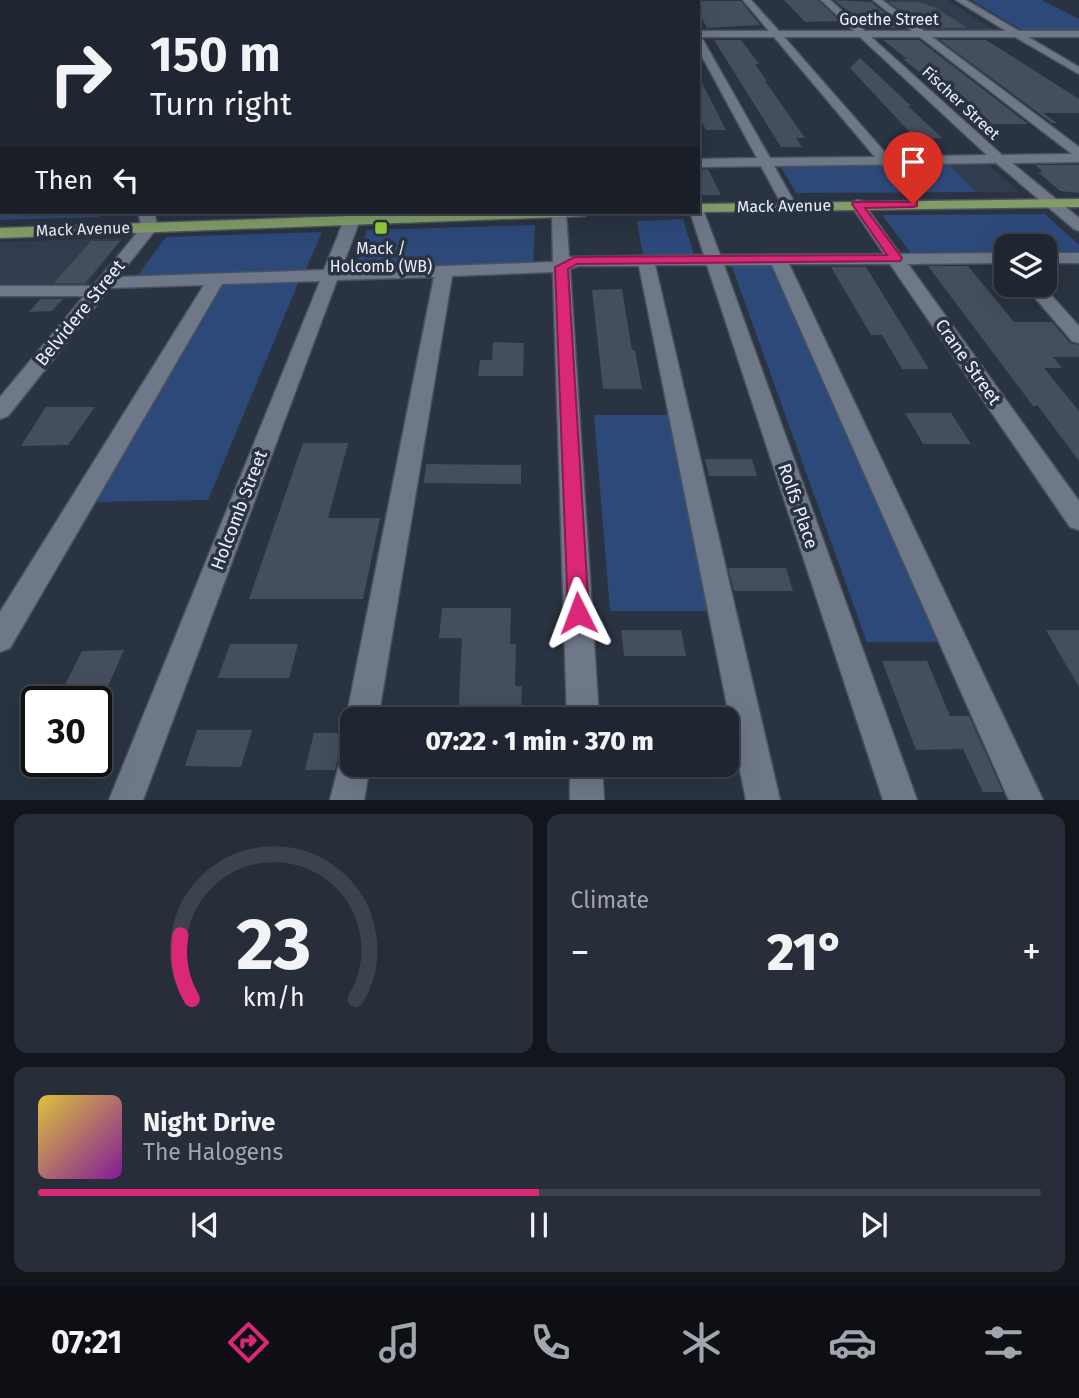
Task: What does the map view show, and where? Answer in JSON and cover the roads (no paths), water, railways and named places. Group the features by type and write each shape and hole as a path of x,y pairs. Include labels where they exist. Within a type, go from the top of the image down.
{"main road":[{"name":"Mack Avenue","path":"700,210 789,205 1079,203"},
{"name":"Mack Avenue","path":"0,233 151,219 352,220 394,215 476,214"}],"street":[{"path":"747,0 884,159"},
{"name":"Fischer Street","path":"825,0 998,158 1079,226"},
{"path":"877,0 1079,153"},
{"path":"960,0 1079,71"},
{"name":"Goethe Street","path":"700,34 1079,34"},
{"path":"700,44 789,205"},
{"path":"700,163 1079,158"},
{"name":"Crane Street","path":"857,204 1079,520"},
{"path":"559,214 582,707"},
{"name":"Rolfs Place","path":"699,214 712,259 900,800"},
{"name":"Belvidere Street","path":"0,411 102,287 151,219"},
{"name":"Holcomb Street","path":"126,800 352,220"},
{"path":"0,292 216,279 561,267 575,261 994,258"},
{"path":"1057,258 1079,258"},
{"path":"778,259 1026,800"},
{"path":"646,261 763,800"},
{"path":"364,707 444,271"},
{"path":"0,638 216,279"},
{"path":"1043,297 1079,337"},
{"path":"347,800 352,777"},
{"path":"586,777 587,800"}],"place":[{"name":"Mack / Holcomb (WB)","path":"381,228"}]}
